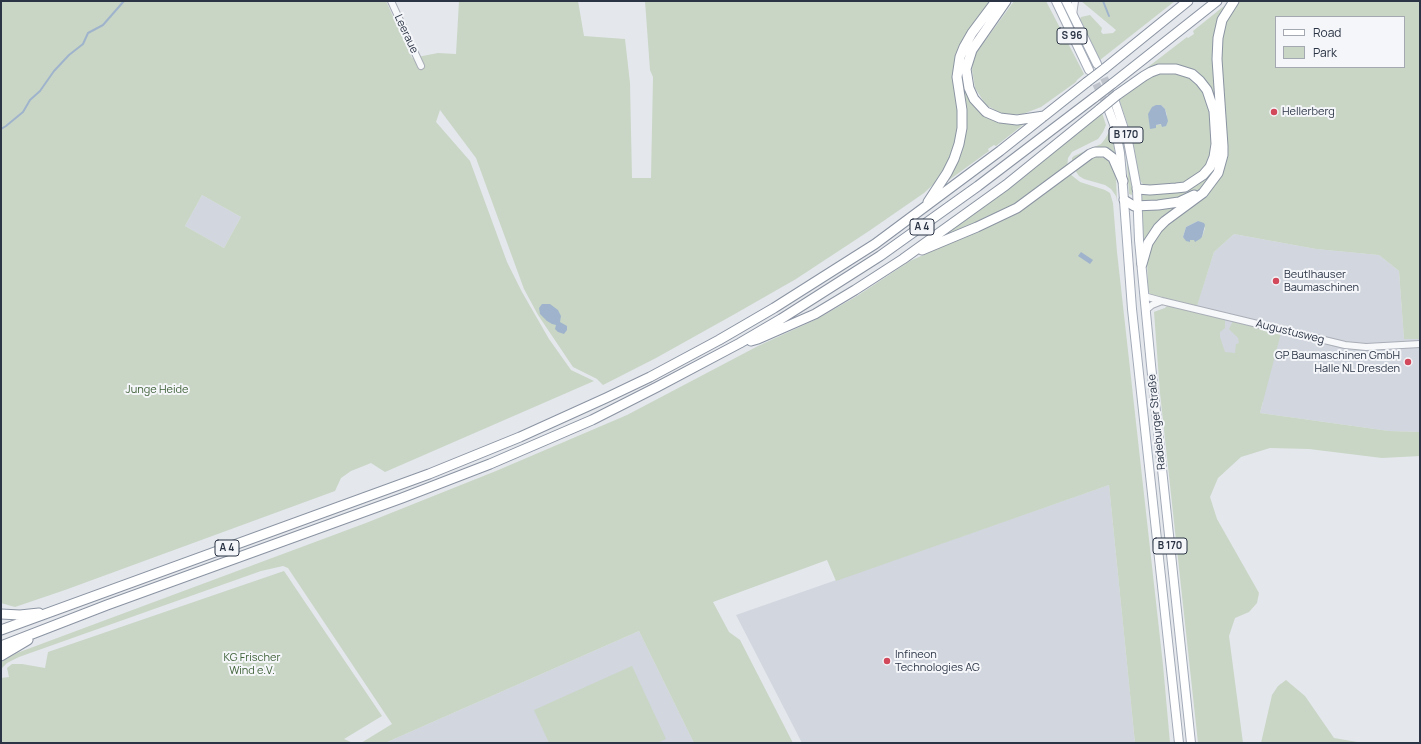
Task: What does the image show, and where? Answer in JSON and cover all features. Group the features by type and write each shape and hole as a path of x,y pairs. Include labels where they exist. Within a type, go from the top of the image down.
{"highway":[{"path":"926,207 947,173 960,144 962,110 957,77 960,57 972,33 996,1"},
{"path":"1006,1 972,50 966,69 969,88 974,99 986,112 1000,118 1017,120 1046,116"},
{"name":"A 4","path":"1,630 429,474 520,437 592,405 686,358 774,308 875,244 1046,116 1087,82 1101,66 1188,1"},
{"name":"A 4","path":"1,646 107,605 402,498 490,464 592,420 690,370 740,343 836,285 919,230 1112,84 1217,1"},
{"path":"1142,264 1148,243 1158,228 1165,221 1203,193 1218,173 1223,155 1223,146 1217,59 1218,38 1222,20 1234,1"},
{"path":"740,343 758,339 815,314 855,290 1006,185 1144,76 1159,69 1176,69 1192,74 1207,90 1214,111 1216,150 1210,167 1194,183 1185,187 1168,189 1137,189"},
{"path":"903,258 1012,211 1090,154 1095,152 1105,152 1113,158 1123,180"},
{"path":"1124,200 1134,206 1179,202 1209,186"},
{"path":"1,614 26,614 54,611"},
{"path":"1,656 50,627"}],"main road":[{"name":"S 96","path":"1056,1 1089,70"},
{"name":"S 96","path":"1066,1 1101,66"},
{"name":"Radeburger Straße","path":"1116,99 1128,141 1137,189 1144,296 1191,743"},
{"name":"Radeburger Straße","path":"1104,108 1115,127 1123,180 1132,309 1179,743"}],"street":[{"name":"Leeraue","path":"390,1 421,66"},
{"path":"1073,15 1075,1"},
{"name":"Augustusweg","path":"1144,296 1345,345 1366,347 1420,344"},
{"path":"1146,310 1152,305 1162,301"}],"shaded area":[{"path":"202,195 241,217 224,248 185,226"},
{"path":"1234,234 1316,249 1379,255 1399,271 1404,339 1420,339 1420,432 1389,431 1260,413 1263,402 1154,312 1165,308 1168,305 1195,311 1214,252"},
{"path":"1109,485 1135,743 802,743 736,615"},
{"path":"639,631 694,743 385,743"}],"green space":[{"name":"Junge Heide","path":"1,1 386,1 412,58 438,53 456,54 459,1 578,1 584,36 625,39 630,83 632,178 651,178 653,77 650,70 645,1 992,1 963,41 958,132 950,161 937,181 924,193 796,279 656,358 603,385 597,379 573,367 538,315 524,289 476,158 440,110 436,122 470,161 507,262 522,292 549,339 571,370 594,381 385,472 371,463 351,471 341,478 335,491 15,607 1,603","holes":["202,195 241,217 224,248 185,226"]},
{"path":"1014,1 1046,1 1084,74 1076,82 1041,107 1023,114 1010,115 1000,113 986,105 975,88 972,70 974,56"},
{"path":"1081,1 1175,1 1100,60 1080,19 1081,17 1090,15 1102,28 1101,32 1103,34 1113,33 1116,30"},
{"path":"1239,1 1420,1 1420,339 1404,339 1399,271 1379,255 1316,249 1234,234 1214,252 1197,306 1154,297 1150,294 1148,290 1148,250 1161,228 1207,194 1221,176 1227,149 1220,54 1224,26 1230,12","holes":["1198,221 1205,228 1202,237 1190,240 1183,237 1186,227"]},
{"path":"1224,6 1219,16 1213,43 1218,113 1192,71 1139,74 1187,37 1188,38 1194,34 1193,31"},
{"path":"1167,71 1185,75 1201,87 1210,104 1214,142 1211,157 1201,174 1186,183 1146,187 1139,178 1133,140 1119,99 1151,75","holes":["1161,105 1165,109 1167,115 1162,124 1156,125"]},
{"path":"961,72 984,115 1003,124 1024,124 996,146 994,145 988,149 989,151 949,180 948,179 960,156 966,130"},
{"path":"1102,113 1106,125 1103,132 1098,139 1072,152 1068,158 1067,168 1019,203 946,236 945,235 1000,195"},
{"path":"1110,125 1116,157 1107,151 1072,165 1072,158 1074,156 1101,144 1109,132"},
{"path":"1126,151 1132,180 1132,195 1129,194"},
{"path":"1095,157 1107,159 1112,163 1116,179 1117,201 1116,196 1111,189 1105,185 1084,179 1079,176 1075,170"},
{"path":"1216,158 1216,168 1210,179 1195,193 1186,197 1141,203 1140,193 1193,187 1207,176"},
{"path":"1070,174 1080,182 1110,193 1113,203 1117,252 1163,665 1170,743 1135,743 1109,485 836,581 827,560 713,602 729,632 740,640 793,743 694,743 639,631 385,743 361,743 392,724 288,568 283,566 261,571 19,657 7,663 1,669 1,662 17,653 366,523 496,471 627,415 758,346 817,319 857,296 910,261 1018,212"},
{"path":"1180,204 1143,250 1141,210"},
{"path":"1168,305 1225,319 1225,328 1220,332 1220,337 1225,352 1235,353 1236,344 1239,343 1238,338 1229,329 1233,321 1281,333 1260,413 1389,431 1420,432 1420,456 1382,458 1309,449 1270,448 1241,457 1218,478 1210,497 1217,519 1259,593 1257,603 1249,612 1235,618 1229,636 1243,743 1198,743 1160,393 1154,312 1165,308"},
{"name":"KG Frischer Wind e.V.","path":"284,571 382,716 344,739 353,743 1,743 1,678 9,677 7,668 12,664 22,664 45,668 48,652"},
{"path":"632,666 666,739 657,743 549,743 534,710"},
{"path":"1286,680 1305,696 1334,738 1363,743 1261,743 1272,695 1278,686"}],"water":[{"path":"1161,105 1165,109 1168,121 1166,126 1162,127 1161,124 1156,125 1156,128 1150,129 1148,114 1152,107"},
{"path":"1198,221 1204,223 1205,225 1202,237 1195,242 1194,240 1190,240 1190,242 1186,241 1183,237 1186,227"},
{"path":"1081,252 1093,260 1090,264 1078,256"},
{"path":"542,304 550,304 558,310 561,316 560,322 567,326 567,330 564,334 558,332 555,329 556,325 547,321 540,314 539,308"}],"waterway":[{"path":"1,129 23,112 30,100 40,91 54,71 69,55 83,44 88,33 103,25 124,1"},
{"path":"1103,1 1109,16"}],"tunnel":[{"path":"1099,67 1115,102"},
{"path":"1091,73 1108,108"}],"place":[{"name":"Hellerberg","path":"1274,112"},
{"name":"Beutlhauser Baumaschinen","path":"1276,281"},
{"name":"GP Baumaschinen GmbH Halle NL Dresden","path":"1408,362"},
{"name":"Infineon Technologies AG","path":"887,661"}]}
